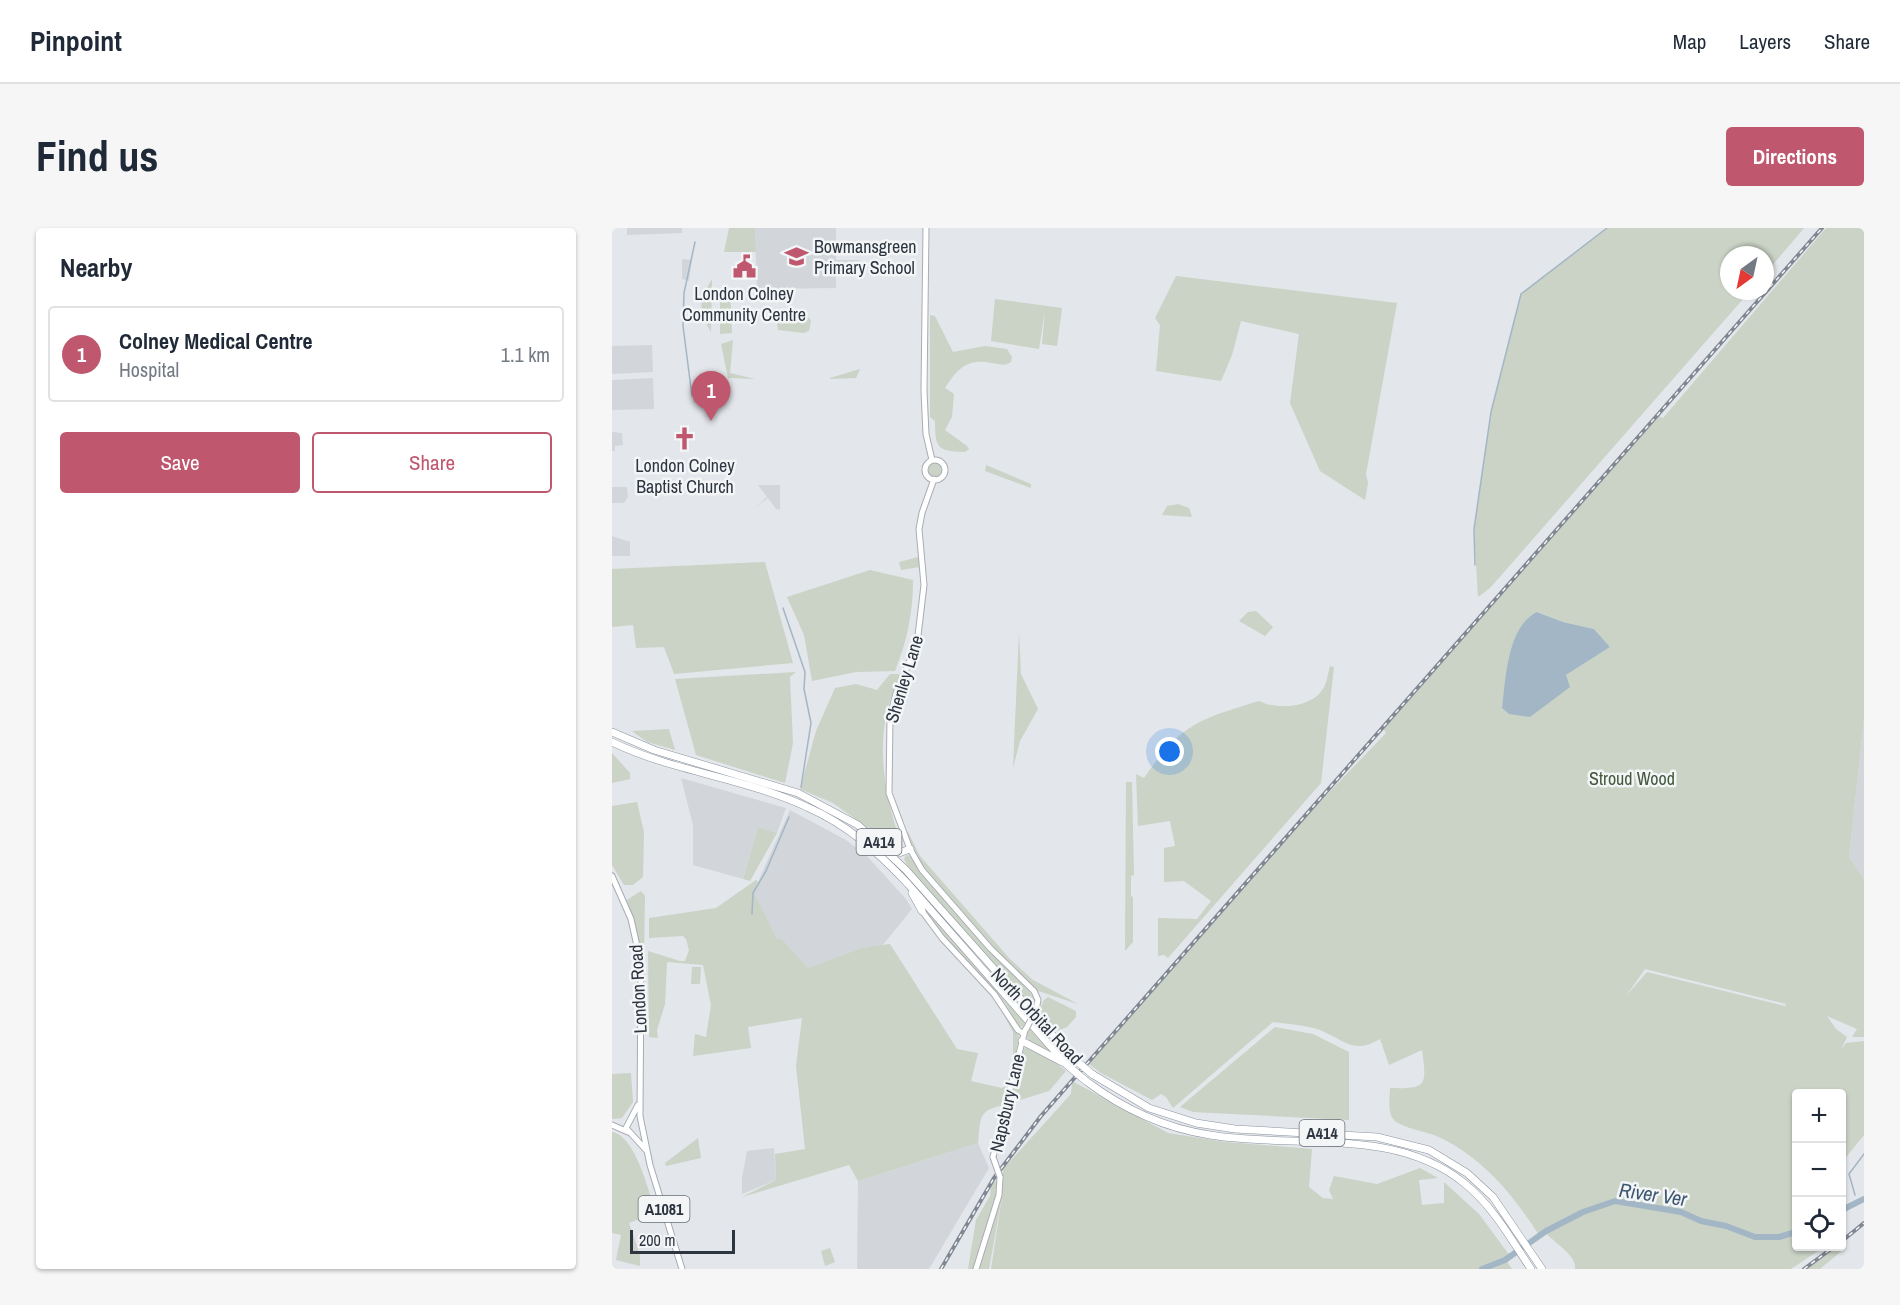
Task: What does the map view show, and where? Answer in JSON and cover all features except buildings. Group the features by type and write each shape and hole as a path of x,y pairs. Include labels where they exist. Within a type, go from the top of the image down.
{"highway":[{"name":"North Orbital Road","path":"612,732 654,750 807,796 845,816 887,850 906,870 1073,1058 1092,1074 1149,1108 1196,1123 1235,1129 1377,1137 1429,1150 1459,1167 1476,1180 1503,1210 1542,1269"},
{"name":"North Orbital Road","path":"612,742 654,759 786,798 813,809 866,842 908,884 1067,1065 1109,1097 1144,1116 1205,1135 1375,1147 1420,1157 1454,1175 1477,1194 1531,1269"},
{"path":"887,850 907,850 902,859 906,870"},
{"path":"908,884 922,911"},
{"path":"1024,1034 1067,1065"}],"main road":[{"path":"926,228 924,391 926,434 932,460"},
{"path":"932,460 940,461 945,469 941,477 934,479 928,477 925,469 932,460"},
{"name":"Shenley Lane","path":"934,479 919,529 924,585 917,644 894,699 887,742 889,793 907,850 995,954 1034,991 1038,1000 1036,1010 1024,1034"},
{"name":"London Road","path":"612,876 631,919 640,964 638,1105 646,1150 682,1269"},
{"name":"Napsbury Lane","path":"922,911 942,938 994,994 1018,1030 1024,1034 993,1157 999,1177 999,1195 976,1269"},
{"name":"London Road","path":"629,1120 638,1105"},
{"path":"629,1120 631,1134"},
{"path":"614,1126 629,1120 641,1121"},
{"path":"614,1126 631,1134 643,1130"},
{"name":"London Road","path":"631,1134 646,1150"}],"shaded area":[{"path":"627,228 682,228 682,233 627,235"},
{"name":"Bowmansgreen Primary School","path":"755,228 836,228 836,260 860,260 860,264 836,264 836,288 757,289"},
{"path":"682,259 692,260 689,281 682,279"},
{"path":"652,345 653,372 612,374 612,346"},
{"path":"653,378 654,409 612,410 612,380"},
{"path":"719,381 721,382 709,403 693,403 694,392 715,389"},
{"path":"612,432 622,433 623,445 615,446 615,451 612,451"},
{"path":"758,485 780,485 780,510 776,509 768,498 755,508 767,497"},
{"path":"612,487 627,487 628,497 624,503 612,503"},
{"path":"612,536 630,542 630,556 612,556"},
{"path":"1864,719 1864,879 1849,857"},
{"path":"681,778 786,808 777,833 758,827 743,879 693,865 693,825"},
{"path":"790,810 846,840 865,854 906,899 912,909 882,946 861,948 808,968 782,939 777,940 753,893"},
{"path":"978,1143 989,1168 929,1269 857,1269 858,1181"},
{"path":"774,1148 776,1180 742,1194 742,1178 747,1151"}],"green space":[{"path":"729,228 755,228 756,252 724,252"},
{"path":"1607,228 1804,228 1774,263 1774,246 1720,246 1720,300 1742,300 1490,588 1478,597 1474,529 1491,412 1521,294"},
{"name":"Stroud Wood","path":"1826,228 1864,228 1864,719 1849,857 1864,879 1864,1037 1852,1037 1857,1029 1827,1016 1836,1029 1847,1037 1841,1050 1846,1043 1864,1041 1864,1135 1846,1157 1846,1089 1792,1089 1792,1251 1818,1251 1791,1269 1575,1269 1575,1264 1569,1254 1545,1232 1539,1235 1497,1180 1471,1157 1441,1138 1394,1120 1390,1109 1390,1088 1411,1088 1422,1083 1424,1071 1422,1050 1389,1065 1380,1039 1370,1044 1355,1046 1315,1028 1273,1022 1173,1108 1166,1097 1161,1094 1152,1100 1101,1073 1089,1064 1313,809 1386,733 1383,728 1659,416 1663,418 1764,300 1774,300 1774,289","holes":["1538,612 1563,622 1594,629 1610,647 1566,675 1502,708 1509,664 1518,632","1645,969 1786,1004 1785,1006 1647,972 1626,996"]},
{"path":"1176,276 1397,303 1366,474 1368,483 1365,500 1320,471 1290,403 1299,334 1241,321 1232,355 1221,381 1156,371 1160,325 1155,318"},
{"path":"712,279 711,332 701,306"},
{"path":"720,290 730,290 732,333 720,334"},
{"path":"995,299 1062,308 1057,346 1042,344 1045,310 1039,349 991,341"},
{"path":"780,313 808,317 811,321 809,331 804,333 778,330 776,316"},
{"path":"930,315 935,316 953,352 985,346 1007,349 1012,357 1011,362 1004,365 970,363 954,375 945,388 954,394 952,417 945,430 967,446 969,449 965,452 949,451 940,447 936,438 935,421 930,417"},
{"path":"733,340 730,373 755,379 728,378 721,344"},
{"path":"860,369 856,378 830,379 830,378"},
{"path":"935,463 940,465 942,470 940,475 935,477 930,475 928,470 930,465"},
{"path":"986,465 1031,484 1031,488 985,471"},
{"path":"1178,504 1189,508 1192,517 1162,515 1167,506"},
{"path":"918,557 920,567 901,570 899,562"},
{"path":"765,562 793,663 674,674 664,647 636,648 633,625 612,627 612,569"},
{"path":"870,570 913,580 908,627 895,671 856,672 812,681 804,635 787,597"},
{"path":"1256,611 1273,627 1265,636 1239,621 1248,612"},
{"path":"1019,632 1021,674 1038,709 1020,741 1013,768"},
{"path":"1330,666 1334,667 1321,783 1168,958 1164,955 1158,956 1158,918 1197,919 1211,901 1184,881 1164,882 1164,848 1175,846 1170,821 1138,826 1136,774 1144,778 1169,745 1181,734 1206,719 1259,701 1275,706 1293,706 1310,700 1323,689"},
{"path":"796,672 790,677 793,743 785,783 696,755 675,679"},
{"path":"890,674 901,674 886,715 883,737 885,780 901,843 895,847 833,803 800,789 816,731 835,688 856,684 877,690"},
{"path":"669,729 675,750 647,742 632,731"},
{"path":"612,753 630,773 630,779 612,783"},
{"path":"1126,782 1132,782 1134,875 1131,876 1133,942 1125,951"},
{"path":"637,802 644,832 643,877 633,885 624,885 612,865 612,806"},
{"path":"758,827 777,833 750,881 743,879"},
{"path":"908,832 920,856 1010,959 1033,980 1078,1004 1038,991 1009,964 942,890 921,863 906,833"},
{"path":"906,855 911,856 918,869 1029,991 1035,1000 1032,1010 907,865 904,859"},
{"path":"756,880 758,882 754,893 777,939 782,939 808,968 861,948 890,944 957,1049 978,1053 971,1081 1002,1088 1009,1083 1005,1105 989,1110 982,1116 978,1143 858,1181 849,1165 742,1197 776,1180 775,1154 805,1149 796,1066 802,1018 748,1027 751,1048 693,1056 695,1034 706,1037 711,1005 703,965 667,962 665,1004 657,1030 658,1038 649,1037 648,951 685,961 689,950 683,936 649,938 649,918 716,908"},
{"path":"641,891 645,896 644,957 627,900"},
{"path":"924,906 1025,1023 1024,1026 1019,1027 1005,1003 950,945 922,908"},
{"path":"692,967 701,967 700,984 691,984"},
{"path":"1048,997 1076,1011 1076,1017 1067,1027 1052,1033 1037,1016 1044,1000"},
{"path":"999,1006 1019,1037 1013,1066 1013,1032"},
{"path":"1275,1027 1313,1034 1349,1052 1349,1120 1193,1112 1180,1107"},
{"path":"1029,1028 1052,1054 1030,1042 1026,1035"},
{"path":"1026,1047 1049,1057 1066,1071 1049,1091 1020,1100 1013,1095 1022,1052"},
{"path":"631,1073 633,1102 622,1118 612,1119 612,1074"},
{"path":"1072,1081 1168,1133 1226,1142 1312,1149 1309,1187 1323,1198 1333,1199 1329,1190 1334,1176 1377,1184 1420,1168 1438,1178 1419,1180 1422,1205 1444,1203 1444,1182 1479,1214 1510,1256 1506,1260 1512,1269 991,1269 1003,1191 989,1269 968,1269 976,1220 990,1196 991,1185 1003,1175 1003,1169 1071,1094"},
{"path":"612,1132 620,1136 635,1154 656,1213 629,1223 640,1255 640,1266 616,1260 621,1235 612,1233"},
{"path":"698,1138 701,1158 666,1166 665,1163"},
{"path":"830,1248 835,1262 825,1266 821,1251"},
{"path":"1831,1251 1841,1251 1820,1269 1806,1269"}],"water":[{"path":"1537,612 1563,622 1594,629 1610,647 1566,675 1570,687 1530,717 1509,714 1502,708 1510,654 1519,629"}],"waterway":[{"path":"1475,565 1474,529 1491,412 1521,294 1607,228"},
{"path":"692,396 683,326 684,293 695,242"},
{"path":"783,608 805,672 804,689 811,723 801,787"},
{"path":"752,914 753,893 766,871 789,817"},
{"name":"River Ver","path":"1855,1195 1849,1174 1864,1154"},
{"name":"River Ver","path":"1846,1208 1864,1199"},
{"name":"River Ver","path":"1482,1269 1505,1260 1546,1231 1583,1212 1615,1201 1681,1212 1701,1221 1726,1226 1755,1237 1779,1237 1792,1233"}],"railway":[{"path":"941,1269 994,1178 1041,1116 1822,228"},
{"path":"1846,1238 1864,1223"},
{"path":"1804,1269 1828,1251"}],"place":[{"name":"Bowmansgreen Primary School","path":"796,256"},
{"name":"London Colney Community Centre","path":"744,267"},
{"name":"Colney Medical Centre","path":"711,421"},
{"name":"London Colney Baptist Church","path":"685,439"}]}
